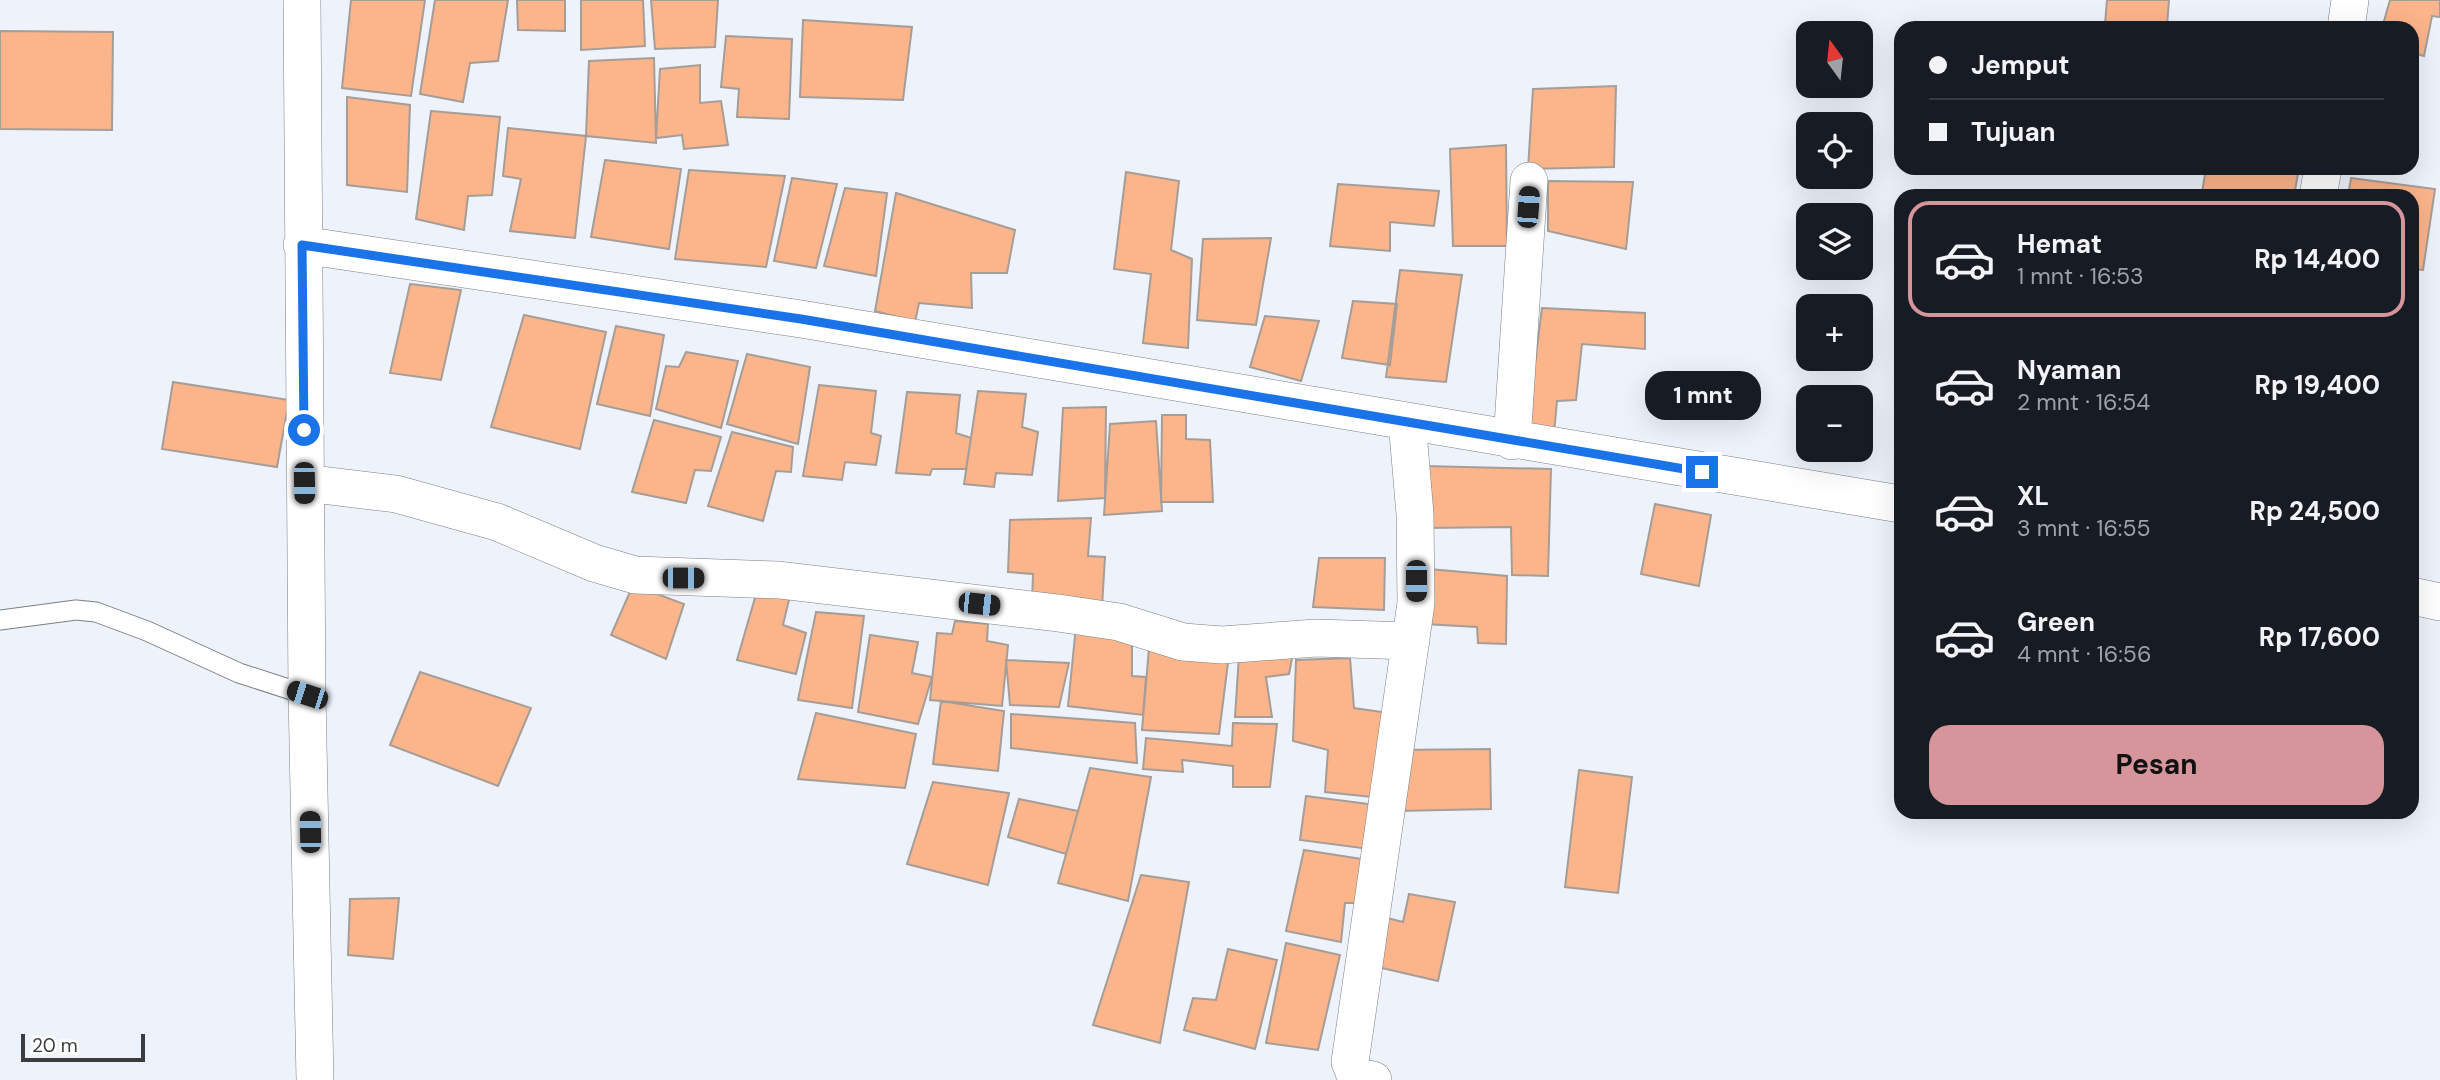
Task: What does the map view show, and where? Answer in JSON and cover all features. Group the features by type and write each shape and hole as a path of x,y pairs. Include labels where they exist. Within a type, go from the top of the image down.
{"street":[{"path":"302,0 304,483 315,1080"},
{"path":"2347,21 2350,0"},
{"path":"1512,441 1529,181"},
{"path":"302,245 801,319 1894,504"},
{"path":"1373,1080 1356,1077 1350,1062 1416,603 1415,514 1407,421"},
{"path":"304,483 396,494 497,522 594,563 635,575 779,580 1058,613 1119,622 1183,642 1222,645 1316,638 1411,641"},
{"path":"2419,598 2440,602"}],"lane":[{"path":"0,620 76,610 96,612 147,631 239,673 307,695"}],"building":[{"path":"351,0 425,0 411,96 342,88"},
{"path":"435,0 508,0 498,61 470,63 463,102 420,94"},
{"path":"517,0 565,0 565,31 518,30"},
{"path":"581,0 643,0 645,46 581,50"},
{"path":"651,0 718,0 715,47 655,49"},
{"path":"2107,0 2169,0 2167,21 2105,21"},
{"path":"2390,0 2440,0 2440,17 2432,16 2424,56 2419,55 2419,21 2384,21"},
{"path":"803,20 912,27 903,100 800,97"},
{"path":"0,31 113,32 112,130 0,129"},
{"path":"726,36 792,39 789,119 737,117 739,89 721,87"},
{"path":"654,58 656,143 586,136 589,61"},
{"path":"700,65 700,103 721,101 728,145 684,149 682,135 656,138 660,69"},
{"path":"1616,86 1614,167 1528,169 1533,89"},
{"path":"347,97 410,105 407,192 347,185"},
{"path":"431,111 500,117 492,195 468,196 464,230 416,219"},
{"path":"508,128 586,136 575,238 510,231 521,179 503,176"},
{"path":"1506,145 1507,246 1453,246 1450,149"},
{"path":"605,160 681,169 669,249 591,237"},
{"path":"689,170 785,176 766,267 675,259"},
{"path":"1126,172 1179,181 1171,250 1192,259 1188,348 1143,343 1151,274 1114,269"},
{"path":"2205,175 2298,175 2295,189 2203,189"},
{"path":"792,178 837,184 816,268 774,261"},
{"path":"2351,178 2435,189 2423,270 2419,270 2419,189 2349,189"},
{"path":"1548,181 1633,182 1626,249 1548,231"},
{"path":"1338,184 1439,191 1434,226 1390,222 1390,251 1330,246"},
{"path":"845,188 887,193 876,276 824,266"},
{"path":"896,193 1015,230 1007,273 971,273 972,308 919,303 915,322 875,311"},
{"path":"1271,238 1256,325 1197,320 1203,239"},
{"path":"1400,270 1462,275 1446,382 1386,377"},
{"path":"410,284 461,290 441,380 390,373"},
{"path":"1353,301 1397,304 1390,365 1342,358"},
{"path":"1542,308 1645,313 1645,349 1582,344 1576,400 1557,401 1554,433 1527,426"},
{"path":"524,315 606,332 580,449 491,427"},
{"path":"1265,316 1319,321 1301,381 1250,367"},
{"path":"616,326 664,335 650,416 597,404"},
{"path":"686,352 738,361 721,428 656,409 666,366 679,367"},
{"path":"747,354 810,367 798,444 727,424"},
{"path":"173,382 289,400 277,467 162,449"},
{"path":"819,385 876,391 871,433 881,436 876,465 845,462 842,480 803,476"},
{"path":"978,391 1026,394 1022,427 1038,432 1032,475 996,473 994,487 964,484"},
{"path":"907,392 960,395 956,433 971,438 966,469 932,469 930,475 896,473"},
{"path":"1106,407 1105,498 1058,501 1063,408"},
{"path":"1162,415 1186,415 1186,439 1210,440 1213,502 1161,502"},
{"path":"654,420 721,437 711,471 695,470 686,503 632,492"},
{"path":"1156,421 1162,511 1104,515 1110,424"},
{"path":"732,432 793,447 791,472 776,471 763,521 708,506"},
{"path":"1424,466 1551,469 1548,576 1512,575 1511,527 1426,528"},
{"path":"1655,504 1711,515 1699,586 1641,574"},
{"path":"1091,518 1088,556 1105,557 1102,607 1032,602 1033,574 1008,572 1010,520"},
{"path":"1319,558 1385,558 1384,610 1313,607"},
{"path":"1429,569 1507,576 1506,644 1478,643 1477,627 1424,624"},
{"path":"759,584 791,591 783,625 806,633 796,674 737,660"},
{"path":"633,585 684,604 666,659 611,635"},
{"path":"816,612 864,616 852,708 798,700"},
{"path":"955,621 988,624 987,641 1008,645 1002,706 930,700 937,633 952,634"},
{"path":"1076,626 1132,633 1132,676 1146,677 1143,715 1068,706"},
{"path":"870,635 918,642 912,673 932,677 918,724 858,712"},
{"path":"1149,648 1229,655 1219,734 1142,730"},
{"path":"1293,653 1289,674 1266,677 1272,717 1235,717 1239,655"},
{"path":"1350,658 1354,708 1389,713 1372,797 1325,792 1328,750 1293,741 1296,660"},
{"path":"1006,660 1069,663 1059,707 1010,705"},
{"path":"420,672 531,708 498,786 390,745"},
{"path":"941,701 1004,711 998,771 933,764"},
{"path":"816,713 916,734 905,788 798,779"},
{"path":"1011,714 1135,723 1137,763 1011,748"},
{"path":"1233,723 1277,724 1270,787 1233,787 1233,766 1182,760 1183,772 1143,769 1146,738 1232,746"},
{"path":"1490,749 1491,809 1397,811 1396,750"},
{"path":"1090,768 1151,777 1128,901 1058,883"},
{"path":"1579,770 1632,777 1618,893 1565,887"},
{"path":"933,782 1009,793 988,885 907,864"},
{"path":"1306,796 1377,805 1369,849 1300,840"},
{"path":"1019,799 1078,811 1066,854 1008,837"},
{"path":"1304,850 1375,861 1368,903 1345,903 1341,942 1286,931"},
{"path":"1141,875 1189,882 1160,1043 1093,1025"},
{"path":"1409,894 1455,902 1438,981 1369,965 1380,916 1403,922"},
{"path":"399,898 393,959 348,955 350,899"},
{"path":"1286,943 1340,955 1318,1050 1266,1043"},
{"path":"1228,949 1277,960 1255,1049 1184,1030 1193,998 1216,1000"}],"route":[{"path":"304,430 302,245 801,319 1702,472"}]}
